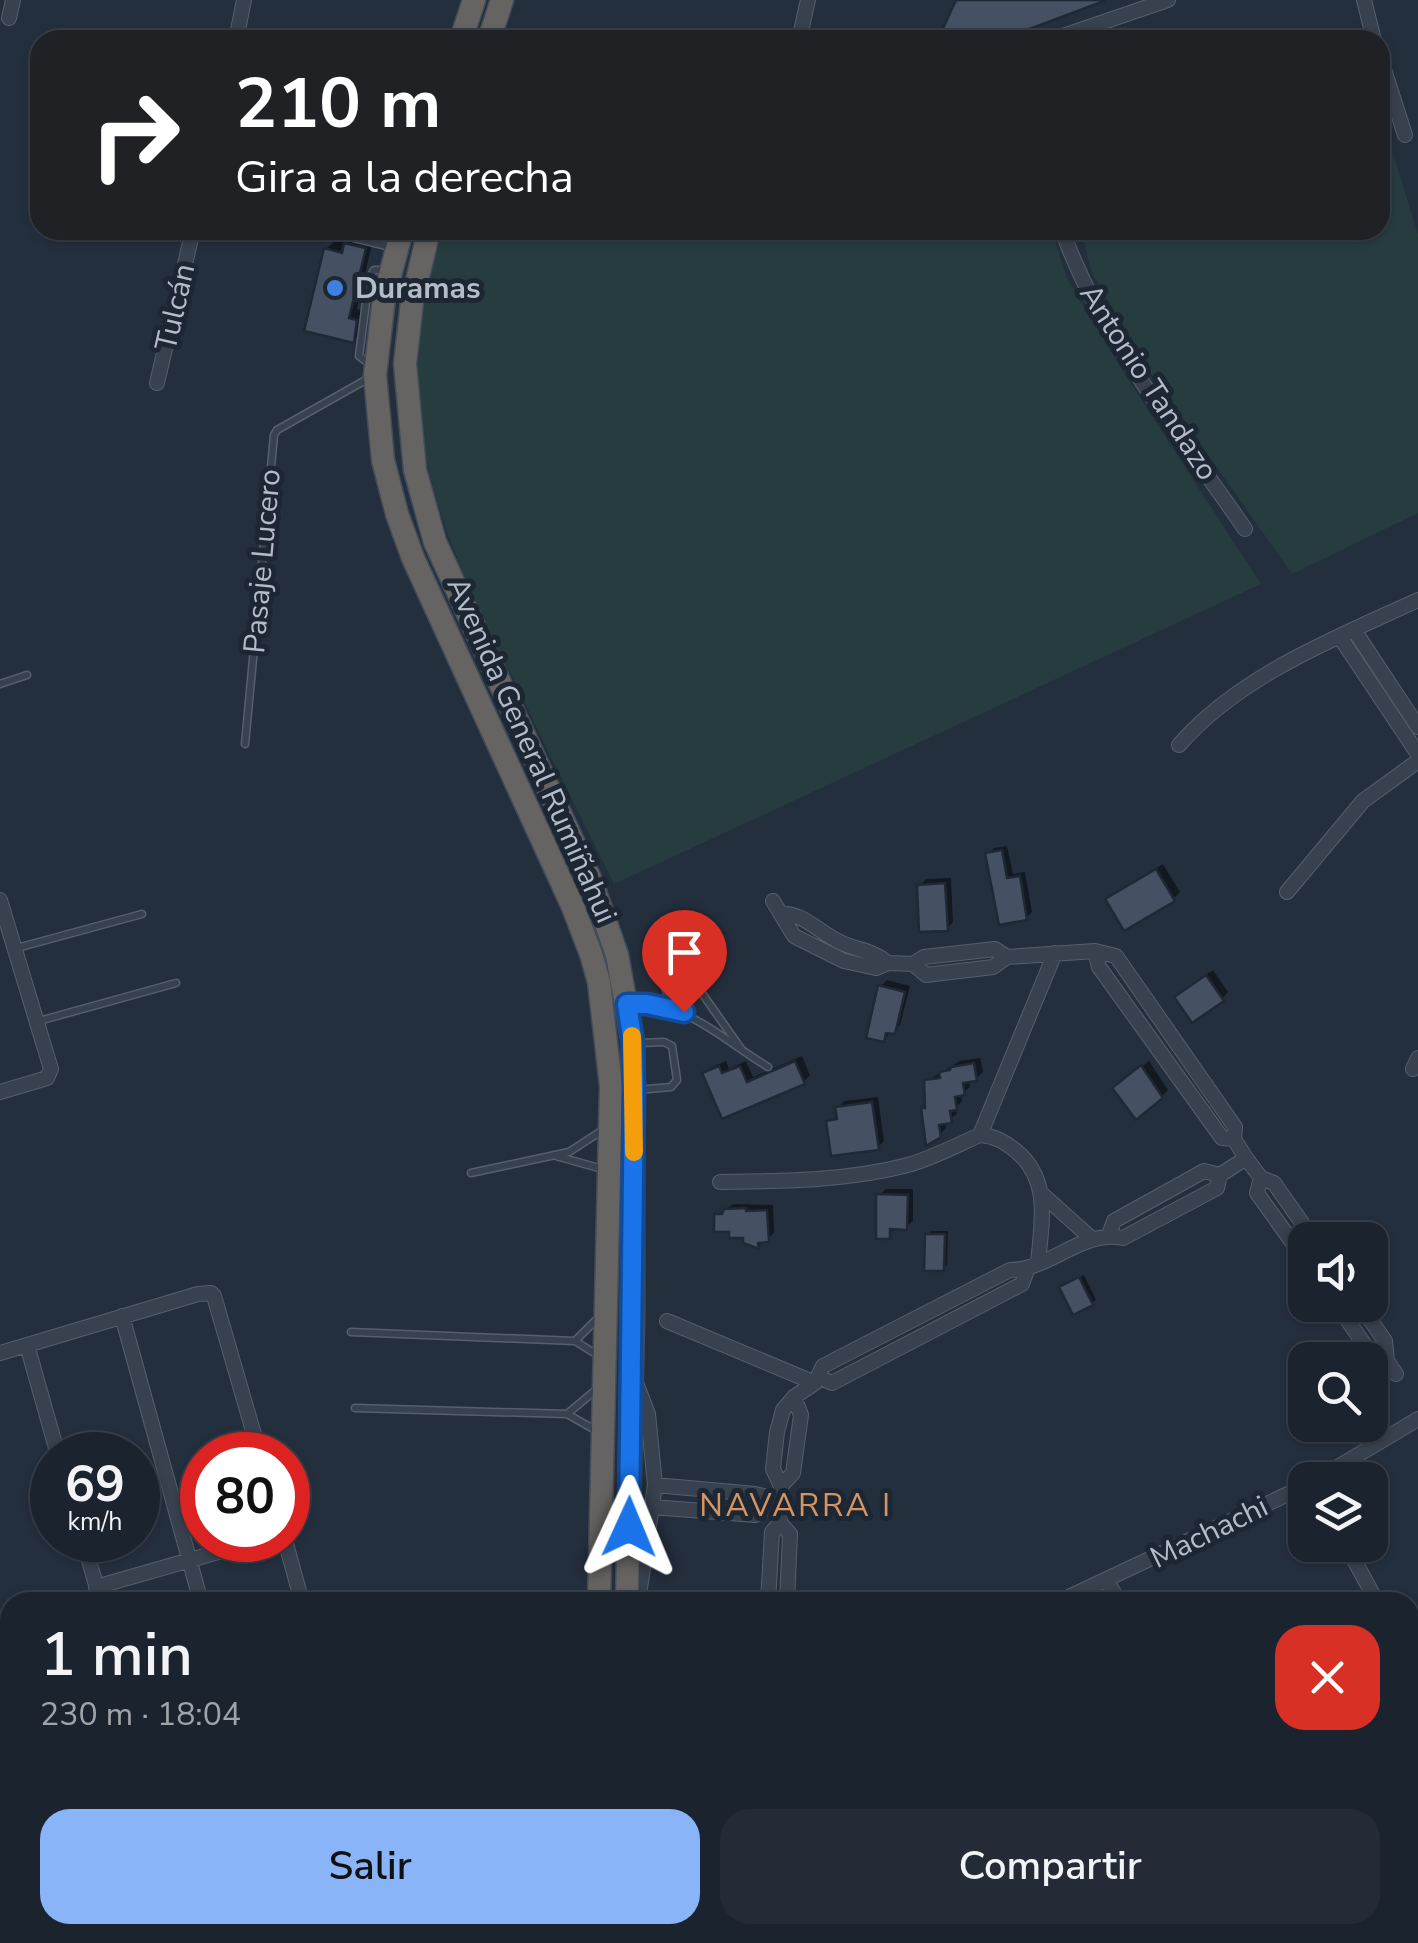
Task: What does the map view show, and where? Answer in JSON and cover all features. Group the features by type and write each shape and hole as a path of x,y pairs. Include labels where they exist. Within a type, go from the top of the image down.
{"highway":[{"path":"464,30 474,0"},
{"path":"492,30 502,0"},
{"name":"Avenida General Rumiñahui","path":"400,240 390,271 375,370 384,460 397,514 413,558 592,954 608,1048 611,1124 599,1592"},
{"name":"Avenida General Rumiñahui","path":"427,240 412,302 405,364 415,470 435,542 592,883 617,955 633,1043 627,1592"}],"street":[{"path":"9,18 13,0"},
{"path":"238,30 244,0"},
{"path":"800,30 808,0"},
{"path":"1080,30 1168,0"},
{"path":"1364,0 1372,30"},
{"path":"1390,88 1405,134"},
{"name":"Tulcán","path":"158,384 191,240"},
{"name":"Antonio Tandazo","path":"1066,240 1076,269 1131,362 1245,529"},
{"path":"1179,745 1198,723 1259,679 1418,600"},
{"path":"1347,634 1418,727"},
{"path":"1287,892 1363,801 1418,757 1347,634"},
{"path":"0,900 50,1073 42,1080 0,1092"},
{"path":"773,901 783,914 794,913 842,943 877,954 888,962 913,964 926,975 993,967 1007,957 1096,951 1100,967 1222,1138 1234,1139 1261,1178 1274,1183 1301,1222"},
{"path":"980,1135 1055,953"},
{"path":"720,1182 857,1174 911,1164 980,1135 991,1135 1023,1157 1042,1195 1032,1267"},
{"path":"769,1592 772,1532 780,1523 780,1493 772,1469 777,1432 783,1410 817,1380 823,1366 1010,1270 1032,1267 1108,1235 1114,1220 1204,1171 1220,1175 1246,1158"},
{"path":"1261,1178 1257,1192 1288,1236"},
{"path":"1042,1195 1092,1239"},
{"path":"0,1354 208,1292 214,1296 253,1432"},
{"path":"122,1316 180,1530"},
{"path":"667,1322 817,1380"},
{"path":"27,1345 52,1432"},
{"path":"1388,1362 1396,1374"},
{"path":"632,1376 648,1414 655,1485 639,1592"},
{"path":"652,1507 755,1514 780,1493 793,1473 801,1416 794,1397"},
{"path":"1347,1462 1418,1420"},
{"path":"655,1485 780,1493"},
{"name":"Machachi","path":"1081,1592 1288,1494"},
{"path":"780,1523 790,1534 787,1592"},
{"path":"89,1562 97,1592"},
{"path":"96,1587 181,1562"},
{"path":"189,1562 198,1592"},
{"path":"290,1562 299,1592"},
{"path":"1355,1562 1372,1592"},
{"path":"1107,1581 1113,1592"}],"lane":[{"name":"Pasaje Lucero","path":"244,744 274,435 375,370"},
{"path":"0,684 28,675"},
{"path":"16,948 142,914"},
{"path":"682,965 744,1052"},
{"path":"38,1022 176,983"},
{"path":"627,1004 684,1012 768,1067"},
{"path":"633,1043 664,1042 672,1046 677,1080 672,1088 634,1090"},
{"path":"471,1173 576,1149 611,1124"},
{"path":"554,1155 609,1171"},
{"path":"351,1332 575,1340 606,1312"},
{"path":"567,1414 604,1372 575,1340"},
{"path":"355,1408 567,1414 603,1434"}],"green space":[{"path":"1390,144 1418,234 1418,513 1292,574 1142,361 1091,271 1084,240 1390,240"},
{"path":"438,240 1054,240 1068,280 1261,584 614,884 475,601 439,507 419,415 418,362"}],"building":[{"path":"956,0 1104,0 1027,30 942,30"},
{"name":"Duramas","path":"344,243 366,248 349,318 357,320 354,343 304,331 324,248 342,253"},
{"path":"1002,850 1007,878 1020,876 1027,920 999,925 985,853"},
{"path":"1156,869 1175,901 1124,931 1105,899"},
{"path":"945,883 948,931 919,932 917,885"},
{"path":"1206,975 1224,1001 1192,1023 1174,997"},
{"path":"670,981 675,995 663,1000 658,986"},
{"path":"878,985 905,992 895,1034 886,1033 884,1042 866,1038"},
{"path":"795,1061 805,1084 722,1119 702,1073 719,1066 722,1073 740,1066 747,1082"},
{"path":"974,1063 977,1081 963,1083 965,1095 955,1097 957,1110 950,1111 952,1123 939,1125 941,1137 926,1146 921,1108 925,1108 924,1080 940,1078 939,1072 951,1067"},
{"path":"1141,1065 1163,1098 1136,1120 1112,1088"},
{"path":"872,1102 879,1150 831,1156 826,1121 837,1119 835,1107"},
{"path":"876,1194 908,1195 907,1230 890,1229 890,1239 876,1239"},
{"path":"724,1209 767,1210 769,1242 758,1243 759,1249 743,1243 743,1238 729,1238 729,1232 714,1232 714,1214 722,1214"},
{"path":"925,1234 945,1234 944,1271 924,1271"},
{"path":"1079,1277 1093,1305 1073,1315 1059,1287"}],"slow traffic":[{"path":"632,1036 634,1152"}],"place":[{"name":"Duramas","path":"335,288"}],"district":[{"name":"NAVARRA I","path":"796,1505"}],"route":[{"path":"629,1527 634,1090 627,1004 684,1012"}]}
